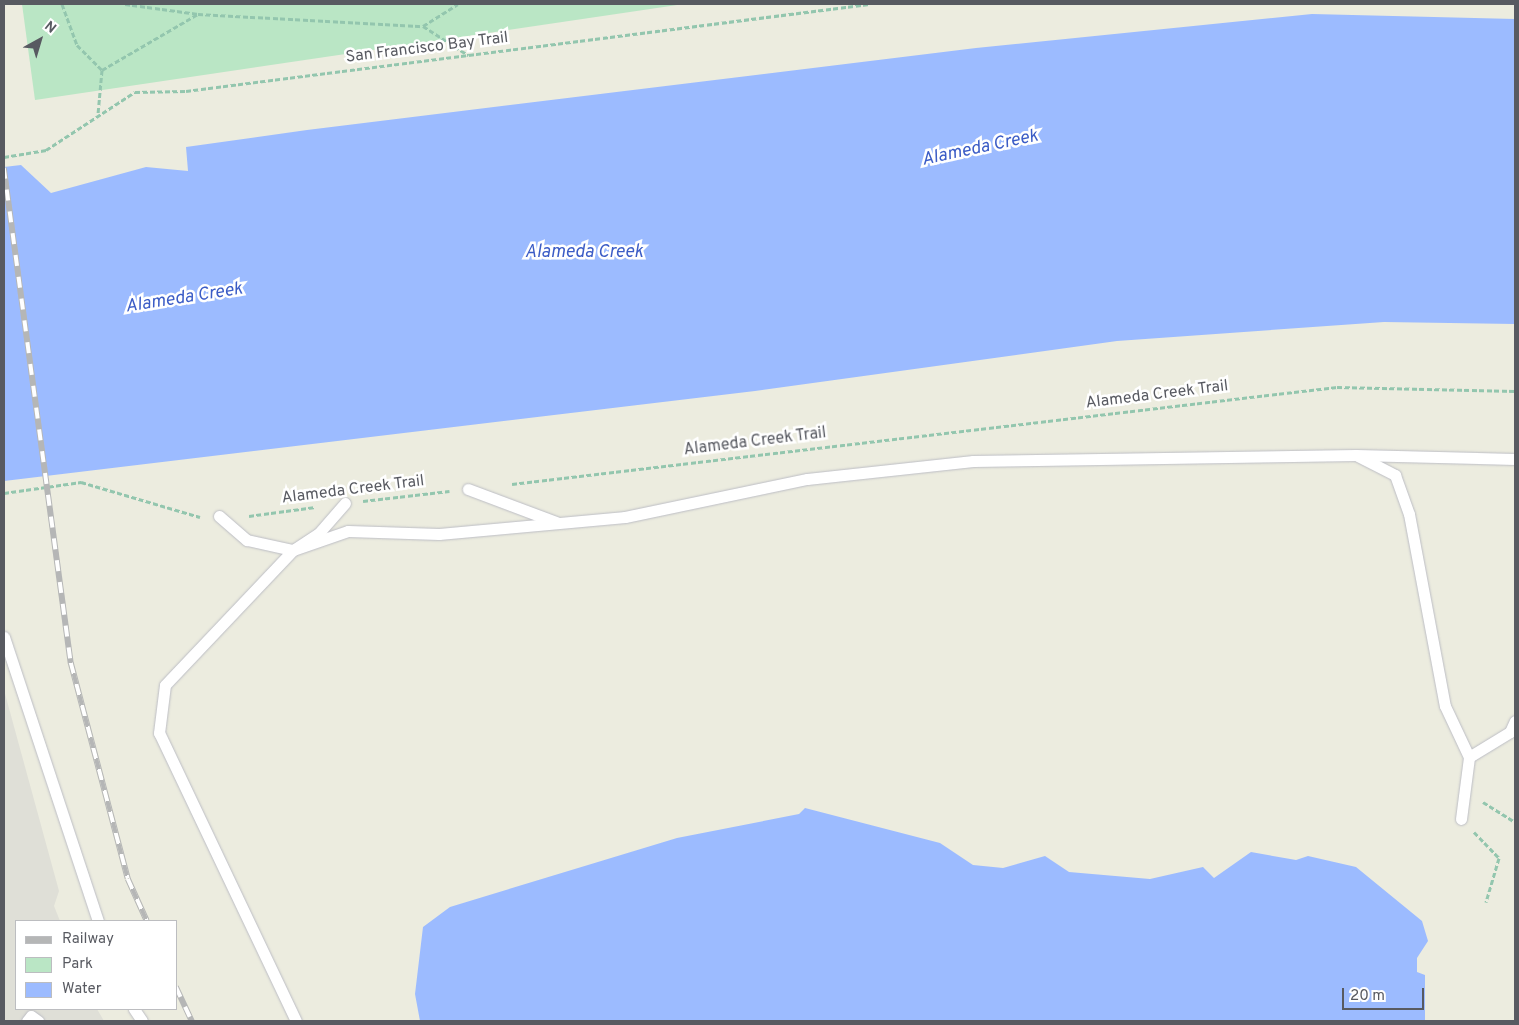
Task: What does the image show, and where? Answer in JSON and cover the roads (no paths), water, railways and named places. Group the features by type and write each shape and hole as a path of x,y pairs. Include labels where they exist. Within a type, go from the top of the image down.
{"lane":[{"path":"1356,455 1395,475 1409,514 1445,706 1469,758 1467,792 1461,819"},
{"path":"219,516 247,540 293,550 348,531 439,534 625,517 807,479 973,461 1356,455 1515,459"},
{"path":"468,489 558,523"},
{"path":"296,1021 159,734 165,685 293,550 318,534 345,503"},
{"path":"4,637 98,920"},
{"path":"1469,758 1510,732 1515,721"},
{"path":"135,1010 142,1021"},
{"path":"27,1021 31,1016 38,1021"}],"water":[{"name":"Alameda Creek","path":"1312,14 1515,19 1515,324 1384,322 1117,341 755,391 4,481 4,167 21,165 51,193 146,167 188,171 186,147 307,130 976,48"},
{"path":"805,808 940,843 973,865 1003,868 1045,856 1069,872 1150,879 1203,867 1214,878 1251,852 1296,860 1308,856 1356,867 1422,921 1428,941 1417,958 1417,972 1425,975 1425,1021 420,1021 415,994 423,927 450,907 677,838 799,814"}],"railway":[{"path":"4,168 71,663 128,879 147,920"},
{"path":"178,991 192,1021"}]}
